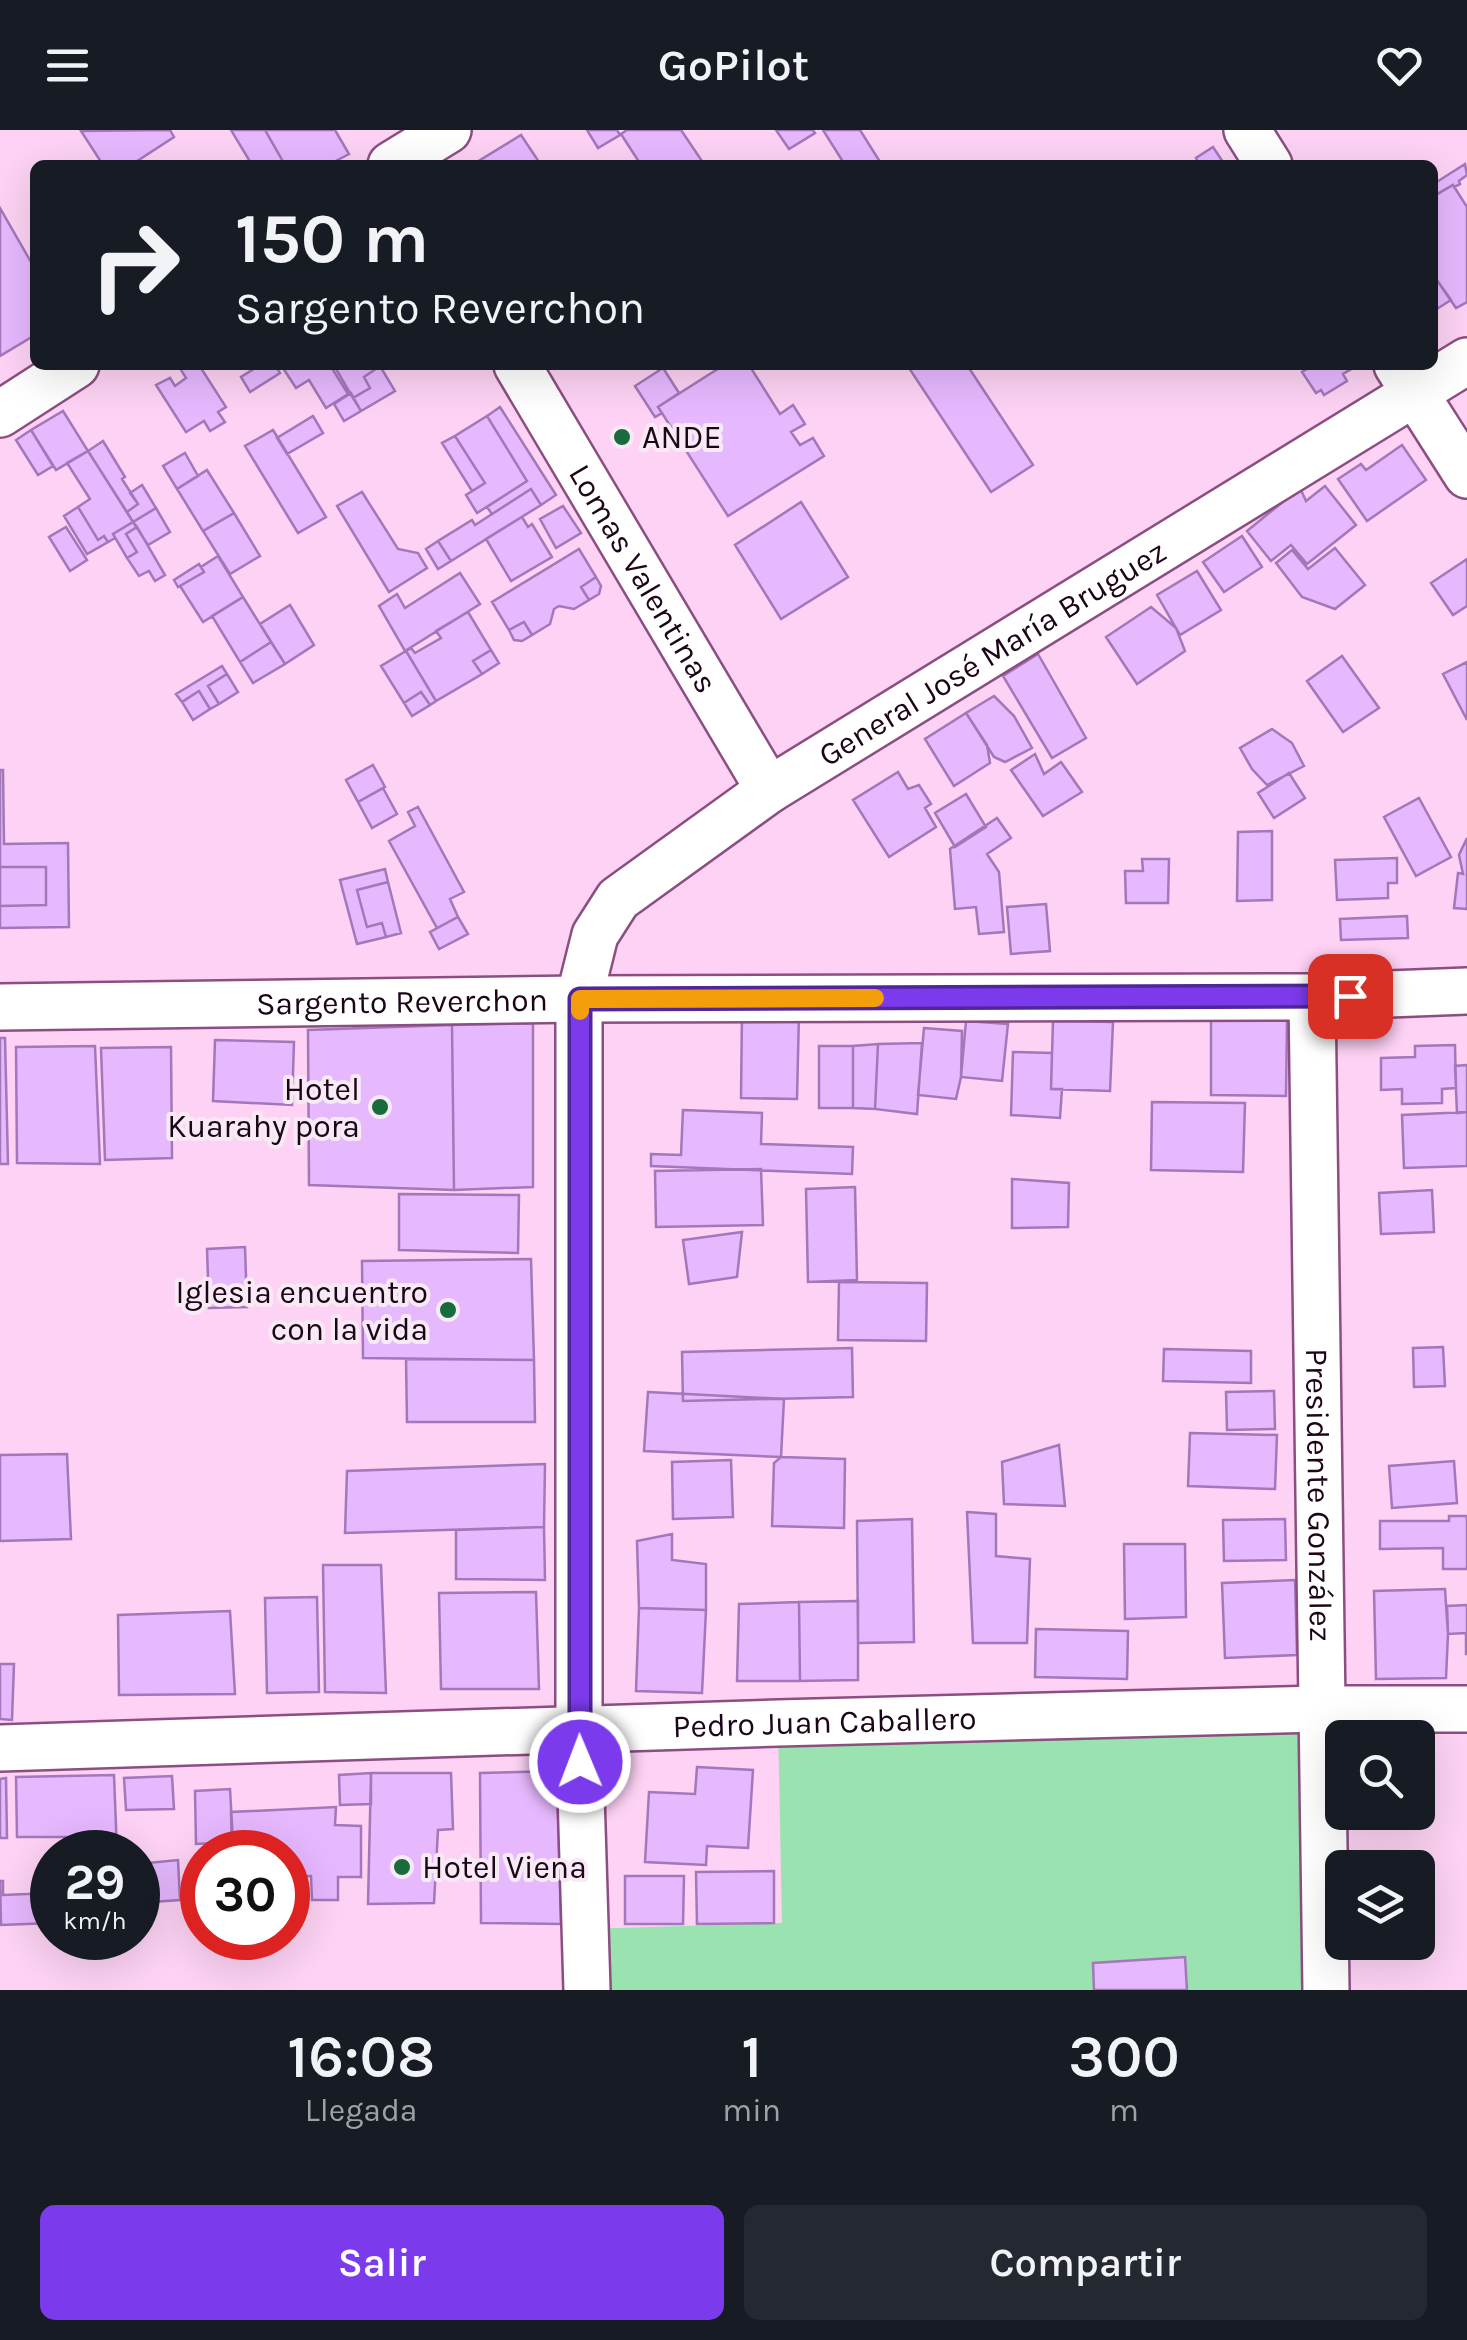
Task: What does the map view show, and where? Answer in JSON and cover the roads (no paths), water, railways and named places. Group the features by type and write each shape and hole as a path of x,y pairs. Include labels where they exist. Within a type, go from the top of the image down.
{"street":[{"path":"391,155 448,130"},
{"path":"1247,130 1266,160"},
{"name":"General José María Bruguez","path":"587,1990 579,1729 580,999 595,935 618,900 769,790 1406,380 1467,361"},
{"path":"0,414 68,370"},
{"name":"Lomas Valentinas","path":"520,370 769,790"},
{"path":"1406,380 1467,475"},
{"name":"Sargento Reverchon","path":"0,1007 580,999 1312,997 1467,992"},
{"name":"Presidente González","path":"1312,997 1326,1990"},
{"name":"Pedro Juan Caballero","path":"0,1748 1320,1709 1467,1709"}],"place":[{"name":"ANDE","path":"622,437"},
{"name":"Hotel Kuarahy pora","path":"380,1107"},
{"name":"Iglesia encuentro con la vida","path":"448,1310"},
{"name":"Hotel Viena","path":"402,1867"}]}
